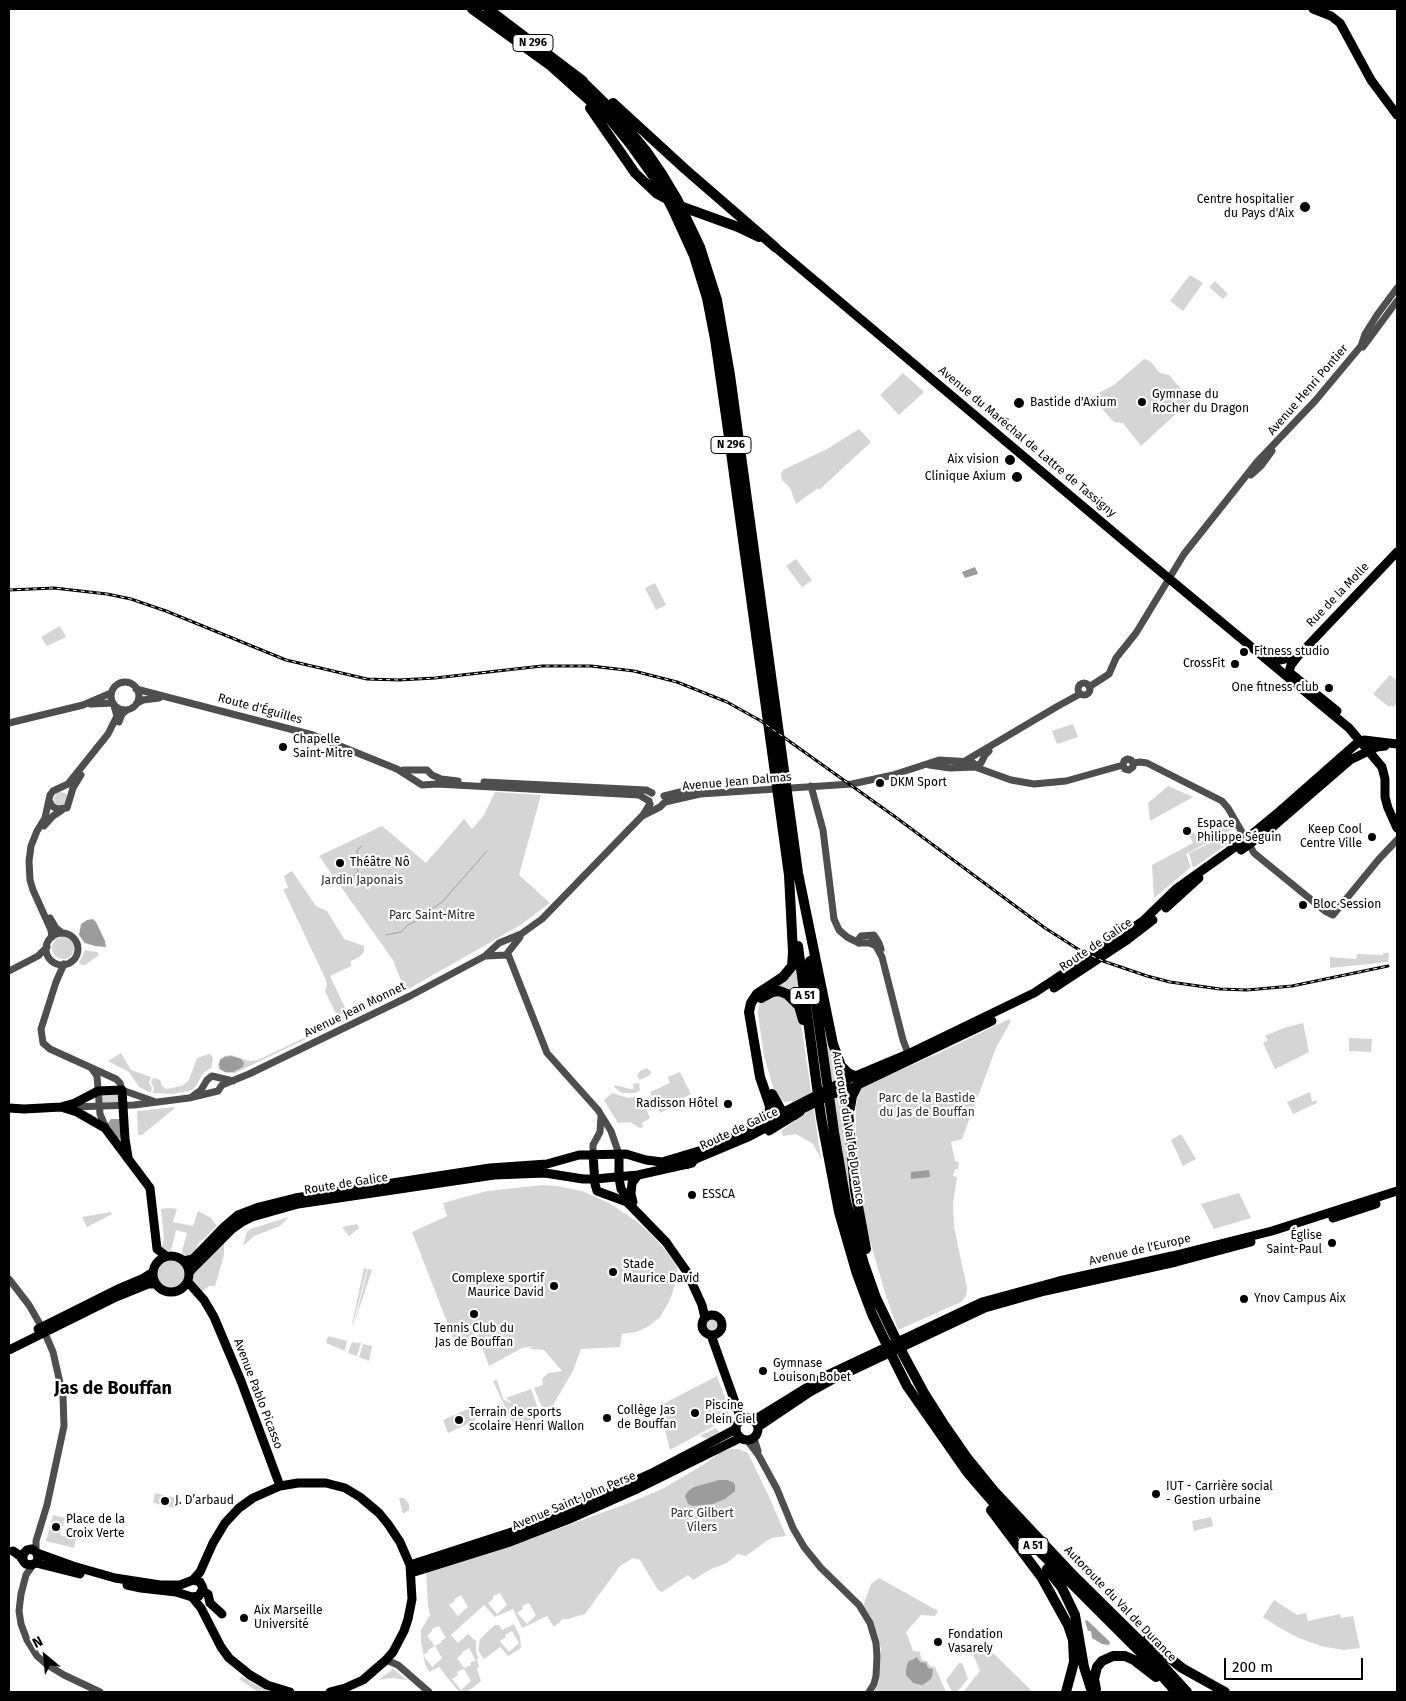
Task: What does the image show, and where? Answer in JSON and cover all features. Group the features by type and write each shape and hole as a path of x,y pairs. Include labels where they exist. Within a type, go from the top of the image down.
{"highway":[{"name":"N 296","path":"472,9 551,66 608,118 646,166 660,187 685,233 702,280 711,314 793,874"},
{"name":"N 296","path":"488,9 578,77 620,118 662,174 677,199 700,247 717,300 727,354 793,874"},
{"path":"551,66 596,115 629,165 656,192 672,202 738,227 775,246"},
{"path":"578,77 625,113 685,169 775,246"},
{"path":"793,874 804,900 830,1028 840,1064 853,1080 849,1114"},
{"path":"769,1119 770,1106 760,1077 749,1012 751,1003 757,994 783,977 790,969 793,961 793,874"},
{"name":"Autoroute du Val de Durance","path":"793,874 821,1117 834,1193 846,1239 866,1298 900,1359 968,1459 994,1491 1187,1692"},
{"name":"Autoroute du Val de Durance","path":"793,874 842,1184 864,1264 888,1335"},
{"path":"686,1164 780,1120 782,1117 782,1112 765,1076 754,1015 760,998 767,993 778,991 790,996 801,1011 821,1117"},
{"path":"773,1096 782,1105 793,1111 807,1107 841,1091 845,1085 853,1080"},
{"path":"825,1090 841,1091"},
{"path":"841,1091 847,1100 855,1190 863,1239 888,1335"},
{"name":"Autoroute du Val de Durance","path":"900,1359 907,1386 967,1472 992,1502 1052,1565 1146,1658 1176,1692"},
{"path":"907,1386 923,1417 960,1473 999,1520 1042,1578 1065,1617 1073,1640 1074,1662 1066,1692"},
{"path":"999,1520 1044,1566 1067,1596 1075,1615 1084,1667 1092,1692"},
{"path":"1072,1572 1166,1656 1196,1677 1225,1692"},
{"path":"1098,1692 1094,1679 1097,1667 1104,1659 1116,1655 1125,1656 1140,1663 1171,1692"}],"main road":[{"path":"1313,9 1331,16 1340,23 1371,80 1397,115"},
{"name":"Avenue du Maréchal de Lattre de Tassigny","path":"775,246 1340,722 1349,736 1359,740"},
{"name":"Rue de la Molle","path":"1289,672 1291,665 1298,656 1397,552"},
{"path":"1262,657 1282,660 1298,656"},
{"name":"Avenue du Maréchal de Lattre de Tassigny","path":"1262,657 1289,672 1359,740"},
{"path":"1289,672 1292,682"},
{"path":"1359,740 1374,749"},
{"path":"1359,740 1374,749 1384,772 1388,808 1397,828"},
{"path":"1247,842 1359,740"},
{"path":"1247,842 1269,830 1350,760 1374,749 1397,745"},
{"name":"Route de Galice","path":"189,1278 193,1268 242,1222 252,1217 298,1204 519,1172 545,1172 583,1179 619,1178 708,1159 780,1125 793,1111 825,1090 910,1057 1012,1005 1058,978 1143,920 1187,880 1247,842"},
{"path":"9,1108 62,1107 76,1103 98,1091 122,1090 125,1143 128,1159"},
{"path":"62,1107 102,1126 150,1188 157,1249 166,1256 178,1256 184,1261 189,1278 179,1291 167,1292 156,1284 146,1197 142,1179"},
{"name":"Route de Galice","path":"184,1261 193,1259 238,1215 276,1202 312,1194 490,1168 547,1164 574,1156 593,1154 628,1155 662,1162 708,1148 743,1133 782,1112 793,1111"},
{"path":"593,1154 594,1179 597,1191 630,1205 679,1259 694,1285 708,1316"},
{"path":"619,1154 621,1189 672,1246 690,1270 708,1316"},
{"path":"634,1204 631,1188 638,1175"},
{"name":"Avenue de l'Europe","path":"894,1347 963,1310 989,1300 1051,1283 1272,1231 1397,1191"},
{"name":"Avenue de l'Europe","path":"894,1347 994,1305 1222,1250 1302,1228 1397,1197"},
{"path":"9,1344 118,1289 145,1278 166,1256"},
{"name":"Avenue Pablo Picasso","path":"189,1278 212,1312 241,1381 280,1486"},
{"path":"9,1350 116,1297 148,1284 156,1284"},
{"name":"Avenue Pablo Picasso","path":"179,1291 192,1296 212,1312"},
{"path":"708,1316 718,1317 722,1323 722,1327 714,1334"},
{"path":"708,1316 702,1322 703,1329 714,1334 743,1419 756,1424"},
{"path":"756,1424 813,1383 894,1347"},
{"path":"743,1419 737,1424 744,1436 757,1435 756,1424"},
{"name":"Avenue Saint-John Perse","path":"410,1569 499,1545 572,1518 744,1436"},
{"path":"290,1692 267,1685 250,1675 229,1658 220,1647 205,1615 185,1589 203,1568 213,1543 229,1518 253,1498 280,1486 298,1482 331,1484 350,1491 369,1504 384,1518 400,1542 410,1569 412,1599 410,1612 404,1631 393,1652 363,1680 330,1692"},
{"path":"11,1550 31,1557 141,1588 197,1597 202,1591 201,1583 190,1582 160,1585 115,1578 31,1557"},
{"path":"202,1591 208,1594 210,1603 222,1614"},
{"path":"229,1658 261,1674"}],"street":[{"name":"Avenue Henri Pontier","path":"1001,741 1079,692 1079,685 1082,683 1089,686 1109,674 1116,658 1136,633 1184,554 1257,462 1315,401 1361,346 1365,334 1377,314 1397,288"},
{"name":"Avenue Henri Pontier","path":"1246,478 1260,466 1334,382 1362,349 1397,301"},
{"path":"9,723 83,705 111,693 117,685 124,682 132,684 138,696 137,703 122,714 108,740 79,778 68,808 53,816 42,830 35,845 32,861 34,880 41,900 56,928 74,938 78,948 74,960 64,964 38,956"},
{"name":"Route d'Éguilles","path":"136,689 313,735 397,769 416,780"},
{"path":"9,971 38,956 47,947 52,937 51,930 33,890 29,873 29,861 34,838 45,818 50,795 53,791 68,784 108,734 117,716 111,693"},
{"name":"Route d'Éguilles","path":"137,703 152,698 172,698"},
{"path":"83,705 114,704 120,709 127,710"},
{"path":"965,761 1001,741"},
{"path":"976,766 987,752 1001,741"},
{"name":"Avenue Jean Dalmas","path":"947,764 965,761 972,762 976,766"},
{"name":"Avenue Jean Dalmas","path":"664,799 700,794 858,782 892,775 925,764 976,766 1011,780 1034,784 1066,781 1123,765 1125,769 1129,770 1133,767 1134,763 1140,762 1147,763 1222,801 1247,842"},
{"name":"Route d'Éguilles","path":"397,769 419,771"},
{"path":"427,770 432,775 451,781 646,790 652,793 659,792 664,799 660,808 639,794 437,784 422,786 416,780 416,775 419,771 427,770"},
{"path":"428,785 432,780 432,775"},
{"path":"811,786 822,822 834,919 839,930 850,940 873,940 882,957 910,1057"},
{"path":"61,788 65,789 71,796"},
{"path":"619,1154 611,1131 588,1097 547,1053 505,951 521,934 550,913 643,815 652,804 652,793"},
{"path":"50,802 52,806 62,810"},
{"path":"1247,842 1257,855 1325,911 1333,915 1397,840"},
{"path":"52,937 62,933"},
{"name":"Avenue Jean Monnet","path":"189,1098 199,1091 212,1076 221,1081 233,1081 385,1008 484,956 499,943 505,951 484,956"},
{"path":"47,947 52,960 56,982"},
{"path":"64,964 56,982 41,1029 42,1040 50,1049 118,1081 122,1090"},
{"path":"92,1069 97,1076 100,1114 108,1132"},
{"name":"Avenue Jean Monnet","path":"62,1107 123,1105 189,1098 220,1090 221,1081"},
{"path":"206,1083 208,1089 214,1092"},
{"name":"Avenue Jean Monnet","path":"122,1090 155,1102"},
{"path":"593,1154 593,1145 601,1128 601,1116"},
{"path":"9,1279 31,1307 44,1331 53,1352 63,1396 64,1426 48,1499 21,1594 19,1611 23,1631 37,1656 46,1664 100,1692"},
{"path":"744,1436 759,1456 777,1489 793,1528 804,1547 821,1568 859,1605 870,1623 876,1643 877,1662 874,1684 870,1692"},
{"path":"393,1652 398,1664"},
{"path":"386,1660 398,1664 429,1692"}],"green space":[{"path":"1190,275 1203,283 1183,311 1170,301"},
{"path":"1215,281 1228,294 1223,299 1209,287"},
{"name":"Gymnase du Rocher du Dragon","path":"1144,359 1150,361 1160,373 1169,375 1191,400 1141,446 1123,423 1114,422 1091,397 1114,385"},
{"path":"903,373 924,392 899,415 880,395"},
{"path":"859,429 871,442 819,490 818,488 796,504 790,488 782,480 781,474 783,470 827,449"},
{"path":"796,559 812,580 802,587 786,566"},
{"path":"655,583 666,605 656,610 645,588"},
{"path":"60,626 66,637 47,646 41,637"},
{"path":"1390,675 1397,681 1397,703 1393,707 1391,705 1389,707 1373,694"},
{"path":"1073,724 1078,737 1057,744 1052,731"},
{"path":"1168,786 1193,797 1150,821 1148,803"},
{"path":"58,792 64,792 68,799 64,806 58,806 54,802 54,796"},
{"name":"Parc Saint-Mitre","path":"495,792 541,795 519,875 550,903 519,926 405,991 393,960 319,856 382,826 426,863 464,819 472,829 484,815"},
{"path":"1207,822 1213,832 1228,825 1231,830 1186,854 1191,867 1154,898 1152,865 1193,843 1188,833 1192,830 1199,840 1204,837 1200,828"},
{"path":"1224,836 1228,844 1193,868 1189,853"},
{"path":"292,871 316,906 327,911 344,939 364,946 364,952 351,961 351,966 330,976 350,1018 235,1073 226,1073 219,1069 218,1065 225,1056 231,1055 249,1061 258,1060 333,1024 333,1018 337,1016 325,991 327,986 326,980 283,889 288,888 284,876"},
{"path":"59,937 67,937 74,944 74,952 67,959 59,959 52,952 52,944"},
{"path":"85,950 97,952 99,955 85,965 82,965 79,963"},
{"path":"1383,953 1389,953 1388,962 1330,968 1330,957 1356,959 1357,954 1383,955"},
{"path":"796,957 803,1009 801,1023 821,1159 813,1144 796,1134 783,1136 781,1131 796,1120 792,1101 785,1102 780,1100 774,1091 764,1056 758,1014 759,1004"},
{"path":"816,974 833,1057 839,1075 856,1225 844,1172"},
{"name":"Parc de la Bastide du Jas de Bouffan","path":"1009,1019 1011,1021 996,1048 962,1139 951,1142 955,1161 959,1162 958,1169 955,1169 953,1176 957,1177 953,1203 954,1227 967,1288 966,1296 961,1302 898,1330 866,1227 860,1191 856,1141 858,1094 863,1086 937,1054"},
{"path":"1303,1023 1309,1052 1275,1069 1263,1043 1268,1040 1265,1036"},
{"path":"1349,1038 1372,1039 1371,1052 1349,1051"},
{"path":"121,1053 131,1070 151,1077 149,1082 152,1088 151,1093 139,1087 129,1072 108,1061"},
{"path":"209,1054 213,1058 211,1068 203,1073 192,1090 173,1094 153,1093 154,1088 151,1082 153,1078 160,1080 162,1086 166,1089 182,1086 189,1080 197,1058"},
{"path":"647,1068 651,1072 650,1075 640,1080 637,1076 640,1071"},
{"path":"680,1072 691,1094 680,1100 681,1103 660,1113 650,1092 670,1083 668,1077"},
{"path":"639,1083 640,1090 636,1093 622,1093 614,1087 615,1085 634,1089 633,1084"},
{"path":"1310,1092 1312,1102 1316,1100 1317,1103 1293,1114 1287,1102"},
{"path":"114,1093 119,1094 120,1102 103,1102 101,1100 102,1094 114,1095"},
{"path":"612,1093 628,1098 643,1097 650,1118 642,1123 643,1127 640,1128 630,1122 618,1123 604,1100"},
{"path":"176,1107 142,1135 138,1135 137,1111"},
{"path":"1181,1134 1196,1159 1183,1166 1171,1140"},
{"name":"Complexe sportif Maurice David","path":"543,1185 582,1191 609,1203 636,1221 653,1236 677,1267 677,1275 671,1298 660,1317 649,1326 636,1332 622,1334 620,1347 581,1349 573,1371 546,1417 534,1388 543,1385 542,1379 548,1373 562,1371 544,1350 530,1348 535,1346 522,1348 489,1366 477,1334 457,1341 454,1340 412,1232 447,1216 443,1203 487,1191"},
{"path":"1239,1193 1251,1218 1214,1229 1201,1204"},
{"path":"161,1209 177,1209 173,1222 193,1226 198,1211 211,1218 217,1226 198,1244 193,1255 183,1256 182,1251 187,1233 176,1230 171,1250 167,1252 161,1249 164,1239"},
{"path":"111,1212 112,1214 87,1227 82,1217"},
{"path":"289,1217 280,1226 254,1236 243,1246 247,1232 250,1229"},
{"path":"357,1224 359,1228 349,1236 342,1227"},
{"path":"224,1241 224,1255 215,1286 209,1286 201,1292 192,1282 193,1275"},
{"path":"171,1259 182,1263 186,1274 182,1285 171,1289 160,1285 156,1274 160,1263"},
{"path":"364,1268 367,1269 352,1324"},
{"path":"368,1269 372,1270 354,1324"},
{"path":"712,1317 718,1319 720,1325 718,1331 712,1333 706,1331 704,1325 706,1319"},
{"path":"328,1336 347,1341 345,1351 326,1343"},
{"path":"352,1342 361,1343 357,1356 348,1353"},
{"path":"363,1344 372,1346 369,1361 359,1357"},
{"name":"Piscine Plein Ciel","path":"717,1376 729,1408 728,1415 723,1421 670,1450 660,1410 661,1407 663,1404"},
{"path":"497,1380 503,1399 510,1403 506,1398 531,1389 540,1414 522,1408 522,1410 538,1417 514,1426 493,1381"},
{"name":"Terrain de sports scolaire Henri Wallon","path":"470,1408 476,1420 448,1433 443,1420"},
{"path":"716,1428 721,1434 712,1439 701,1437 701,1435"},
{"name":"Parc Gilbert Vilers","path":"739,1449 748,1453 786,1536 771,1538 746,1556 738,1554 727,1563 711,1569 693,1580 688,1575 662,1592 658,1590 640,1560 633,1558 620,1566 585,1614 563,1619 554,1627 547,1616 522,1628 513,1609 495,1617 484,1605 451,1635 458,1643 468,1634 476,1641 479,1666 477,1669 481,1681 467,1692 459,1692 439,1667 429,1672 424,1656 432,1667 442,1658 435,1646 423,1655 421,1630 430,1615 426,1571 494,1552 629,1503 662,1489 721,1452","holes":["500,1593 507,1605 497,1614 488,1603 493,1599 493,1596","461,1595 468,1607 458,1616 449,1605 455,1601 454,1599","529,1603 536,1615 527,1624 517,1613 523,1609 522,1606","439,1626 446,1638 435,1646 427,1636 432,1629","469,1648 476,1661 470,1662 471,1665 464,1668 457,1658 462,1652","464,1669 471,1681 461,1690 452,1679 458,1675 457,1672"]},
{"name":"J. D’arbaud","path":"155,1493 177,1498 175,1507 154,1503"},
{"path":"399,1498 404,1498 409,1504 409,1510 403,1514"},
{"name":"Place de la Croix Verte","path":"53,1515 65,1518 60,1535 76,1539 74,1548 46,1541"},
{"path":"1211,1517 1213,1526 1194,1531 1192,1521"},
{"path":"879,1578 938,1611 935,1616 921,1615 906,1632 913,1651 921,1652 922,1660 935,1667 946,1692 874,1692 879,1682 881,1650 873,1623 863,1606 871,1584"},
{"path":"1274,1600 1297,1615 1306,1613 1308,1621 1340,1614 1341,1618 1353,1616 1360,1648 1343,1650 1321,1646 1299,1638 1280,1628 1263,1617"},
{"path":"514,1624 520,1637 521,1648 508,1656 500,1647 484,1659 478,1650 480,1639 495,1625 499,1625 502,1630","holes":["512,1631 519,1643 509,1652 500,1641"]},
{"path":"985,1647 1033,1692 963,1692 980,1671 973,1654"},
{"path":"959,1663 962,1663 968,1679 957,1692 952,1692 946,1680"},
{"path":"393,1669 407,1680 392,1678 378,1680"},
{"path":"242,1676 254,1684 274,1692 258,1692 239,1679"}],"shaded area":[{"path":"975,567 978,574 965,578 962,572"},
{"path":"93,919 105,941 106,947 85,943 79,935 81,924"},
{"path":"231,1056 241,1059 244,1063 243,1067 233,1072 225,1072 220,1069 220,1060"},
{"path":"111,1119 120,1119 121,1137 119,1139 107,1124"},
{"path":"929,1170 930,1177 911,1179 911,1172"},
{"path":"719,1480 733,1482 735,1491 725,1499 713,1504 693,1506 688,1504 685,1496 688,1491 694,1487"},
{"path":"1087,1620 1110,1642 1109,1645 1102,1644 1092,1638 1091,1631 1088,1631 1085,1621"},
{"path":"917,1657 920,1662 926,1663 928,1668 933,1669 930,1680 922,1685 913,1683 906,1675 908,1662"}],"waterway":[{"path":"352,878 358,871 356,867 359,864 357,850 362,846"},
{"path":"386,935 401,932 408,925 422,918 442,902 487,851"}],"railway":[{"path":"9,590 54,588 107,594 131,599 166,611 286,660 367,679 435,678 542,666 591,666 634,671 677,682 727,702 761,721 894,816 1045,928 1081,951 1103,961 1170,982 1220,989 1247,990 1292,986 1388,966"}],"place":[{"name":"Centre hospitalier du Pays d'Aix","path":"1305,207"},
{"name":"Gymnase du Rocher du Dragon","path":"1142,402"},
{"name":"Bastide d'Axium","path":"1019,403"},
{"name":"Aix vision","path":"1010,460"},
{"name":"Clinique Axium","path":"1017,477"},
{"name":"Fitness studio","path":"1244,652"},
{"name":"CrossFit","path":"1235,664"},
{"name":"One fitness club","path":"1329,688"},
{"name":"Chapelle Saint-Mitre","path":"283,747"},
{"name":"DKM Sport","path":"880,783"},
{"name":"Espace Philippe Séguin","path":"1187,831"},
{"name":"Keep Cool Centre Ville","path":"1372,837"},
{"name":"Théâtre Nô","path":"340,863"},
{"name":"Bloc Session","path":"1303,905"},
{"name":"Radisson Hôtel","path":"728,1104"},
{"name":"ESSCA","path":"692,1195"},
{"name":"Église Saint-Paul","path":"1332,1243"},
{"name":"Stade Maurice David","path":"613,1272"},
{"name":"Complexe sportif Maurice David","path":"554,1286"},
{"name":"Ynov Campus Aix","path":"1244,1299"},
{"name":"Tennis Club du Jas de Bouffan","path":"474,1314"},
{"name":"Gymnase Louison Bobet","path":"763,1371"},
{"name":"Piscine Plein Ciel","path":"695,1413"},
{"name":"Collège Jas de Bouffan","path":"607,1418"},
{"name":"Terrain de sports scolaire Henri Wallon","path":"459,1420"},
{"name":"IUT - Carrière social - Gestion urbaine","path":"1156,1494"},
{"name":"J. D’arbaud","path":"165,1501"},
{"name":"Place de la Croix Verte","path":"56,1527"},
{"name":"Aix Marseille Université","path":"244,1618"},
{"name":"Fondation Vasarely","path":"938,1642"}],"district":[{"name":"Jas de Bouffan","path":"113,1389"}],"park label":[{"name":"Jardin Japonais","path":"362,881"}]}
